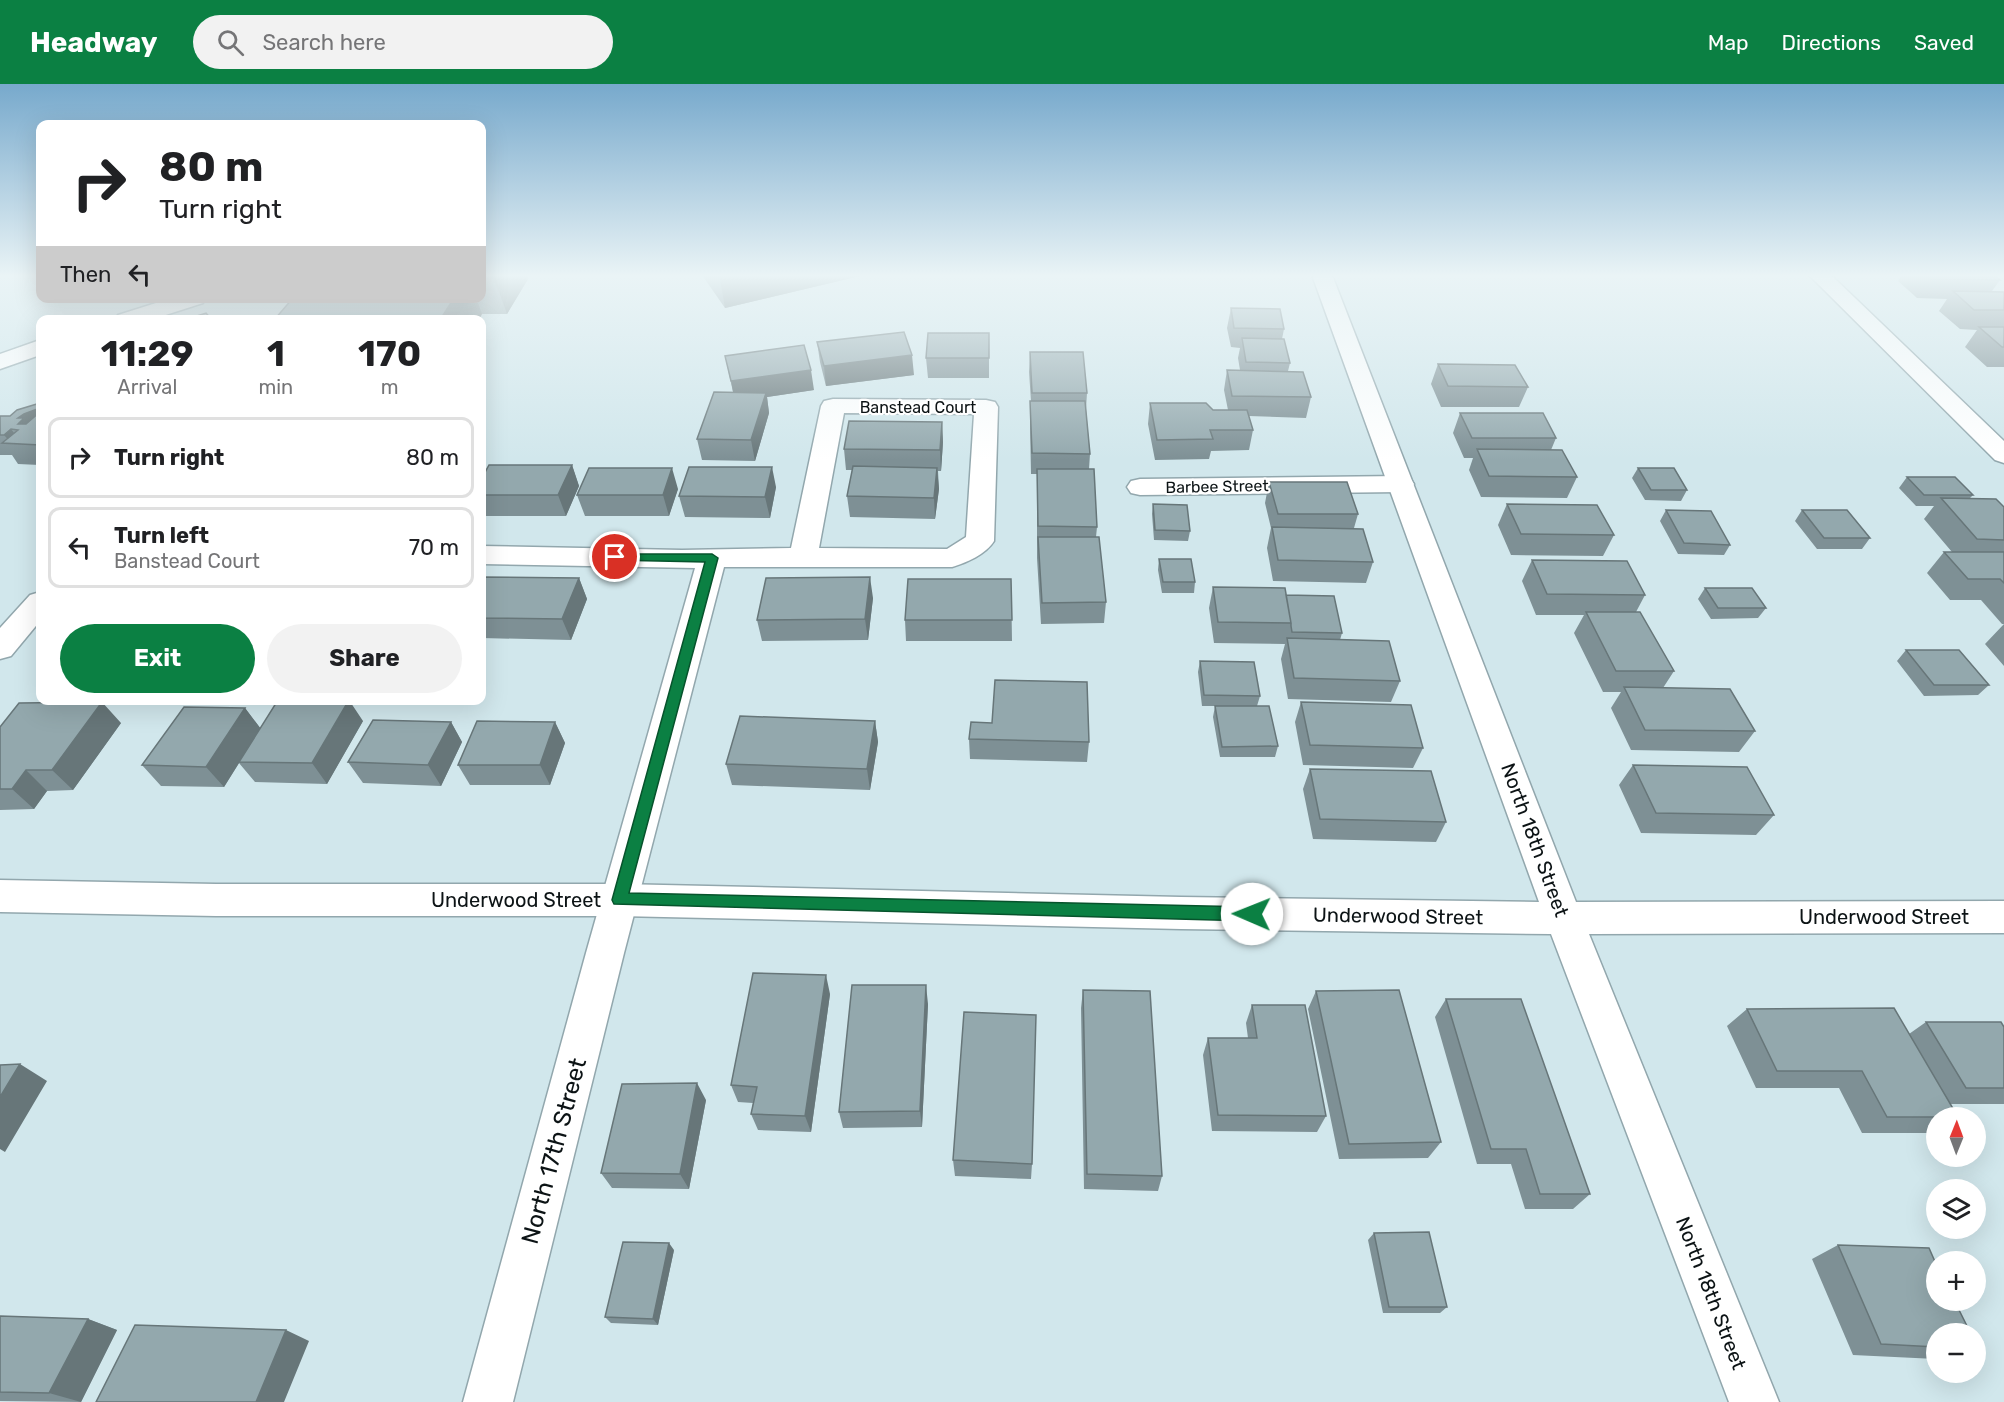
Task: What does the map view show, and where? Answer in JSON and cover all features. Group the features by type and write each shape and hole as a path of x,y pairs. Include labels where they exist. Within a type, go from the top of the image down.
{"street":[{"name":"North 18th Street","path":"1345,337 1564,918 1754,1402"},
{"path":"1882,337 2004,455"},
{"path":"0,362 36,348"},
{"name":"Banstead Court","path":"486,555 952,558 980,541 986,407 833,406 803,557"},
{"name":"Barbee Street","path":"1140,487 1401,484"},
{"name":"North 17th Street","path":"488,1402 619,900 712,558"},
{"path":"0,648 36,607"},
{"name":"Underwood Street","path":"0,896 216,900 619,900 1181,913 1564,918 2004,917"}],"building":[{"path":"865,337 906,337 912,355 824,366 817,342"},
{"path":"928,337 989,337 989,358 926,358"},
{"path":"1990,337 2004,337 2004,347"},
{"path":"1242,338 1284,339 1290,363 1246,362"},
{"path":"804,345 811,370 731,381 725,356"},
{"path":"1030,352 1083,352 1087,393 1032,393"},
{"path":"1438,364 1515,365 1528,387 1448,386"},
{"path":"1227,370 1303,372 1311,397 1232,396"},
{"path":"714,392 766,393 751,440 697,439"},
{"path":"1030,401 1085,401 1090,454 1032,453"},
{"path":"1150,403 1206,403 1213,410 1247,410 1253,430 1210,430 1213,439 1157,440"},
{"path":"36,404 36,410 18,418 24,418 18,424 26,424 36,415 36,445 2,443 18,430 11,429 4,435 0,435 0,416 10,416 17,410"},
{"path":"1460,413 1543,413 1556,438 1472,438"},
{"path":"849,421 942,422 940,450 844,449"},
{"path":"1477,449 1562,450 1577,477 1489,476"},
{"path":"489,465 572,465 558,495 486,495 486,471"},
{"path":"853,466 937,468 934,498 847,496"},
{"path":"689,467 772,467 765,497 679,496"},
{"path":"589,468 672,468 663,495 577,495"},
{"path":"1638,468 1674,468 1687,490 1651,490"},
{"path":"1037,469 1094,469 1097,527 1038,526"},
{"path":"1907,477 1955,477 1973,495 1924,495"},
{"path":"1269,482 1347,482 1358,514 1278,514"},
{"path":"1941,498 1996,499 2004,507 2004,540 1977,539"},
{"path":"1153,504 1187,505 1190,531 1155,530"},
{"path":"1507,504 1597,505 1614,535 1521,534"},
{"path":"1666,510 1711,511 1730,545 1684,543"},
{"path":"1802,510 1847,510 1870,538 1824,538"},
{"path":"1272,527 1363,529 1373,562 1278,560"},
{"path":"1038,537 1099,537 1106,602 1042,603"},
{"path":"1944,552 2004,552 2004,583 2000,579 1968,579"},
{"path":"1159,559 1191,559 1195,582 1163,582"},
{"path":"1532,560 1627,561 1645,595 1547,594"},
{"path":"486,577 579,578 562,619 486,618"},
{"path":"870,577 865,619 757,620 766,578"},
{"path":"908,579 1011,579 1012,620 905,620"},
{"path":"1213,587 1285,588 1291,623 1218,622"},
{"path":"1705,588 1752,588 1766,608 1718,608"},
{"path":"1286,595 1334,596 1342,633 1292,632"},
{"path":"1586,612 1640,612 1674,671 1616,671"},
{"path":"1287,638 1389,641 1400,681 1294,678"},
{"path":"1906,650 1959,650 1989,685 1934,685"},
{"path":"1200,661 1254,662 1260,696 1204,695"},
{"path":"995,680 1087,682 1089,742 969,739 971,722 992,723"},
{"path":"1624,687 1730,689 1755,731 1645,730"},
{"path":"1301,702 1411,705 1423,748 1310,745"},
{"path":"19,703 100,705 52,770 26,770 12,789 0,789 0,727"},
{"path":"275,705 346,705 312,763 239,762"},
{"path":"1215,706 1269,706 1278,746 1222,747"},
{"path":"184,707 245,708 206,767 142,765"},
{"path":"740,716 875,721 867,769 726,764"},
{"path":"373,720 451,722 428,765 348,762"},
{"path":"477,721 555,722 540,765 458,765"},
{"path":"1633,765 1747,767 1774,815 1656,813"},
{"path":"1310,769 1431,771 1446,822 1320,819"},
{"path":"753,973 826,975 805,1116 751,1114 757,1087 731,1085"},
{"path":"852,985 926,985 920,1111 839,1112"},
{"path":"1083,990 1150,991 1162,1176 1087,1174"},
{"path":"1399,990 1441,1142 1349,1144 1316,991"},
{"path":"1446,999 1521,999 1590,1194 1540,1194 1526,1149 1491,1149"},
{"path":"1252,1005 1305,1005 1326,1116 1218,1115 1208,1038 1257,1038"},
{"path":"1894,1008 1952,1107 1926,1107 1926,1117 1887,1117 1862,1071 1777,1071 1747,1009"},
{"path":"964,1012 1036,1015 1032,1164 953,1160"},
{"path":"1926,1022 2001,1022 2004,1027 2004,1088 1966,1088"},
{"path":"20,1064 0,1097 0,1065"},
{"path":"697,1083 680,1174 601,1173 622,1084"},
{"path":"1429,1232 1447,1307 1389,1307 1374,1233"},
{"path":"623,1242 669,1243 653,1319 605,1317"},
{"path":"1838,1245 1929,1248 1930,1251 1926,1251 1926,1311 1960,1311 1966,1323 1926,1323 1926,1346 1881,1344"},
{"path":"0,1316 88,1319 49,1393 0,1392"},
{"path":"135,1325 286,1330 256,1402 96,1402"}],"route":[{"path":"615,557 712,558 619,900 1252,914"}]}
